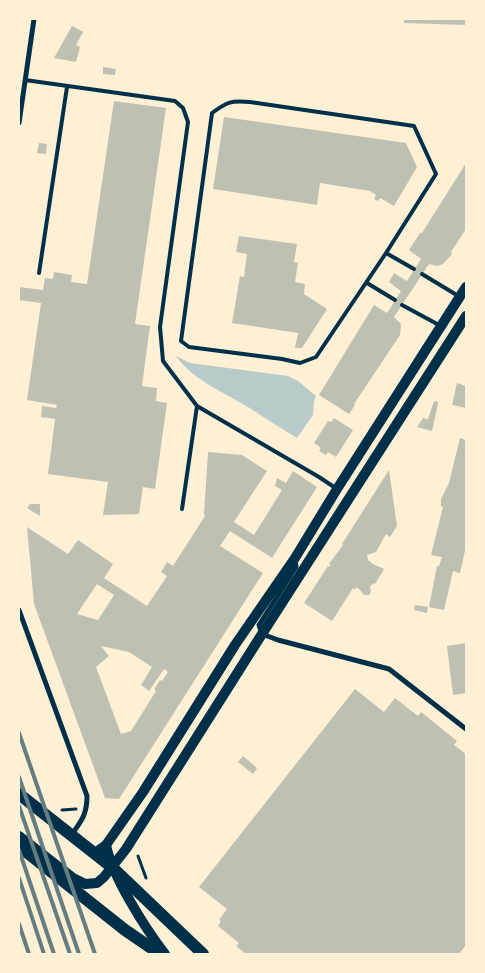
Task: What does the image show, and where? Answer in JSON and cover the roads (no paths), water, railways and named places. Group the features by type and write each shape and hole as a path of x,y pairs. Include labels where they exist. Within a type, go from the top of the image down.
{"main road":[{"path":"95,853 106,845 143,792 236,645 295,558 466,287"},
{"path":"19,836 72,878 85,884 97,882 113,868 466,316"},
{"path":"19,794 113,868 203,954"},
{"path":"106,845 113,868 145,926 165,954"},
{"path":"19,846 125,930 160,954"}],"street":[{"path":"19,123 34,19"},
{"path":"295,558 296,568 259,625 262,634 278,640 389,669 466,729"},
{"path":"19,610 87,796 85,815 72,835"}],"lane":[{"path":"25,80 175,101 184,108 188,122 160,327 163,361 197,406 337,489"},
{"path":"40,273 67,87"},
{"path":"234,101 414,126 436,174 386,253 316,357 300,363 189,347 181,342 212,113 224,104 234,101"},
{"path":"386,253 414,269"},
{"path":"422,274 460,296"},
{"path":"367,283 395,300"},
{"path":"402,305 441,326"},
{"path":"182,509 197,406"}],"railway":[{"path":"19,733 95,954"},
{"path":"19,777 79,954"},
{"path":"19,806 70,954"},
{"path":"19,850 54,954"},
{"path":"19,878 44,954"},
{"path":"19,924 29,954"}]}
